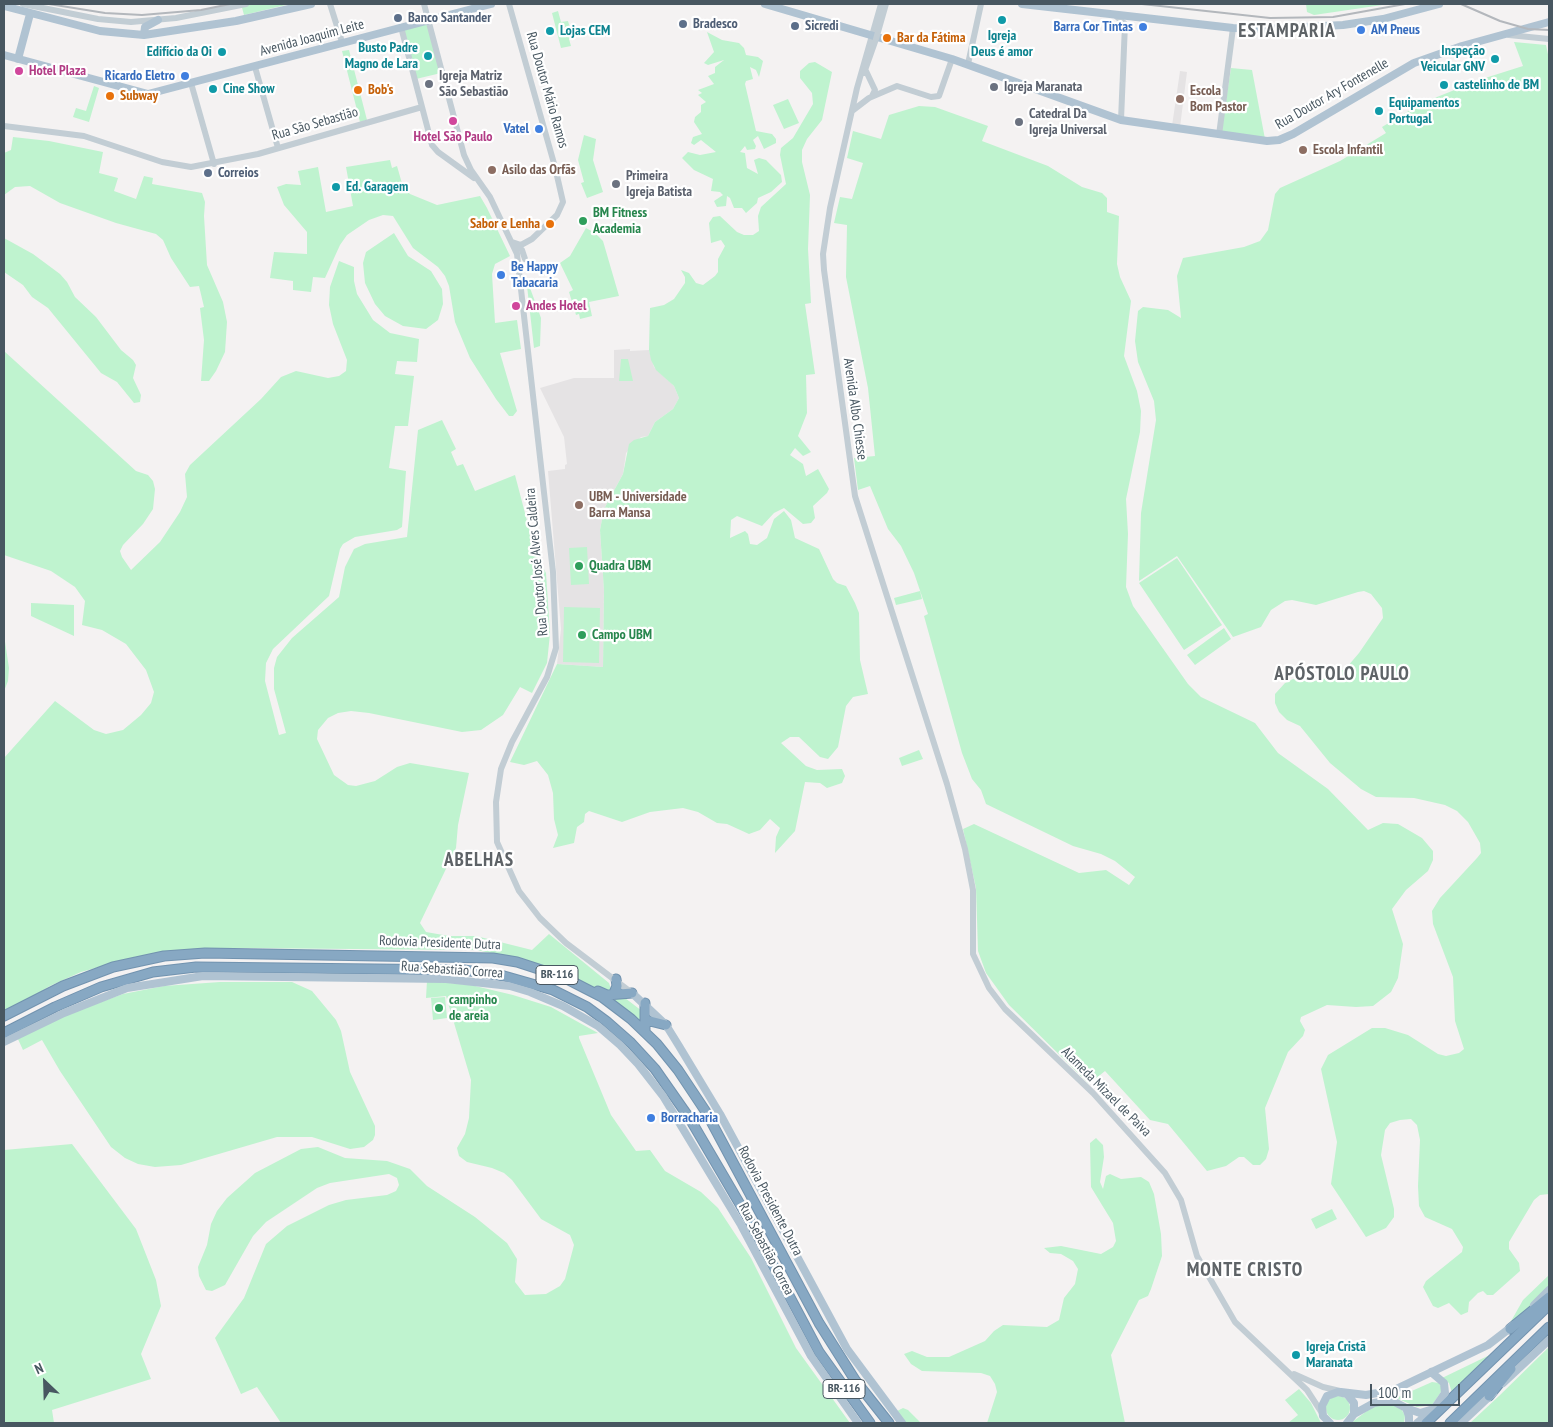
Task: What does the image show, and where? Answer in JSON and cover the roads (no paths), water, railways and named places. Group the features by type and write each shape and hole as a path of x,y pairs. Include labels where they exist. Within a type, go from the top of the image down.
{"highway":[{"name":"Rodovia Presidente Dutra","path":"4,1016 63,986 96,973 164,956 236,952 493,958 548,971 602,997 644,1029 669,1058 690,1087 725,1147 819,1323 855,1380 889,1423"},
{"path":"440,956 471,954 515,958 547,968 603,994 632,992"},
{"name":"Rodovia Presidente Dutra","path":"6,1038 55,1007 101,987 153,972 196,967 464,970 504,976 553,990 587,1007 618,1031 642,1053 669,1088 752,1226 820,1352 870,1423"},
{"path":"614,993 617,986 616,979"},
{"path":"644,1029 645,1003"},
{"path":"644,1029 650,1021 666,1025"},
{"path":"1510,1329 1549,1297"},
{"path":"1426,1423 1549,1305"},
{"path":"1489,1396 1522,1356 1549,1328"},
{"path":"1450,1423 1549,1328"}],"main road":[{"path":"4,6 100,31 144,35 242,19 311,4"},
{"name":"Avenida Joaquim Leite","path":"18,59 140,94 152,94 342,42 491,4"},
{"name":"Rua Doutor Ary Fontenelle","path":"765,4 968,64 1121,120 1267,141 1284,138 1399,70 1462,46 1549,22"},
{"path":"1022,4 1233,28 1294,28 1342,24 1398,16 1439,4"},
{"path":"4,55 18,59 30,14"},
{"path":"144,35 145,27 158,20"},
{"name":"Rua Sebastião Correa","path":"6,1038 91,1001 127,988 203,976 454,980 510,986 563,1006 598,1026 620,1045 638,1064 663,1096 741,1225 807,1350 858,1423"},
{"path":"632,992 666,1025 720,1114 846,1349 902,1423"},
{"path":"1325,1423 1322,1406 1325,1398 1332,1393 1341,1392 1360,1395 1383,1393 1488,1345 1510,1329 1549,1290"},
{"path":"1460,1423 1549,1340"},
{"path":"1417,1423 1434,1409 1442,1399 1445,1388 1440,1379 1430,1372"},
{"path":"1341,1392 1353,1400 1354,1414"},
{"path":"1347,1423 1354,1414 1374,1403 1386,1400 1397,1402 1406,1408 1420,1412 1434,1409"},
{"path":"1406,1408 1410,1416 1408,1423"},
{"path":"1322,1414 1330,1423"}],"street":[{"path":"23,4 98,19 131,22 204,14 246,4"},
{"path":"330,4 342,42"},
{"name":"Rua Doutor José Alves Caldeira","path":"424,4 464,155 471,170 484,187 513,243 518,265 553,572 557,638 547,676 500,769 496,802 496,838 519,890 540,918 566,943 632,992"},
{"name":"Rua Doutor Mário Ramos","path":"508,4 563,198 558,215 523,247"},
{"name":"Avenida Albo Chiesse","path":"881,4 857,88 830,208 823,254 851,472 863,525 955,810"},
{"path":"886,4 866,71 857,88 860,97 870,97 899,86 931,97 939,96 952,59"},
{"path":"968,64 981,4"},
{"path":"1109,13 1121,18 1125,24 1121,120"},
{"path":"401,27 434,148 484,187"},
{"path":"1219,135 1233,28"},
{"path":"1505,34 1549,39"},
{"path":"254,67 278,148"},
{"path":"852,112 870,97 875,90 866,71"},
{"path":"191,84 214,164"},
{"name":"Rua São Sebastião","path":"4,126 84,136 173,165 191,167 258,154 422,107"},
{"path":"513,243 523,247"},
{"path":"523,247 524,259"},
{"path":"518,265 518,254 523,247"},
{"name":"Alameda Mizael de Paiva","path":"955,810 971,877 973,954 989,988 1029,1034 1126,1127 1165,1173 1182,1200 1197,1256 1235,1322 1312,1395 1322,1414"},
{"path":"1290,1373 1323,1387 1341,1392"}],"railway":[{"path":"49,4 105,13 142,15 201,10 230,4"},
{"path":"135,4 145,4"},
{"path":"1142,4 1270,18 1333,17 1405,4"},
{"path":"1461,4 1500,21 1528,29 1549,30"}],"place":[{"name":"Banco Santander","path":"398,18"},
{"name":"Igreja Deus é amor","path":"1002,20"},
{"name":"Bradesco","path":"683,24"},
{"name":"Sicredi","path":"795,26"},
{"name":"Barra Cor Tintas","path":"1143,27"},
{"name":"AM Pneus","path":"1361,30"},
{"name":"Lojas CEM","path":"550,31"},
{"name":"Bar da Fátima","path":"887,38"},
{"name":"Edifício da Oi","path":"222,52"},
{"name":"Busto Padre Magno de Lara","path":"428,56"},
{"name":"Inspeção Veicular GNV","path":"1495,59"},
{"name":"Hotel Plaza","path":"19,71"},
{"name":"Ricardo Eletro","path":"185,76"},
{"name":"Igreja Matriz São Sebastião","path":"429,84"},
{"name":"castelinho de BM","path":"1444,85"},
{"name":"Igreja Maranata","path":"994,87"},
{"name":"Cine Show","path":"213,89"},
{"name":"Bob's","path":"358,90"},
{"name":"Subway","path":"110,96"},
{"name":"Escola Bom Pastor","path":"1180,99"},
{"name":"Equipamentos Portugal","path":"1379,111"},
{"name":"Hotel São Paulo","path":"453,121"},
{"name":"Catedral Da Igreja Universal","path":"1019,122"},
{"name":"Vatel","path":"539,129"},
{"name":"Escola Infantil","path":"1303,150"},
{"name":"Asilo das Orfãs","path":"492,170"},
{"name":"Correios","path":"208,173"},
{"name":"Primeira Igreja Batista","path":"616,184"},
{"name":"Ed. Garagem","path":"336,187"},
{"name":"BM Fitness Academia","path":"583,221"},
{"name":"Sabor e Lenha","path":"550,224"},
{"name":"Be Happy Tabacaria","path":"501,275"},
{"name":"Andes Hotel","path":"516,306"},
{"name":"UBM - Universidade Barra Mansa","path":"579,505"},
{"name":"Quadra UBM","path":"579,566"},
{"name":"Campo UBM","path":"582,635"},
{"name":"campinho de areia","path":"439,1008"},
{"name":"Borracharia","path":"651,1118"},
{"name":"Igreja Cristã Maranata","path":"1296,1355"}],"district":[{"name":"ESTAMPARIA","path":"1287,32"},
{"name":"APÓSTOLO PAULO","path":"1342,675"},
{"name":"ABELHAS","path":"479,861"},
{"name":"MONTE CRISTO","path":"1245,1271"}]}
